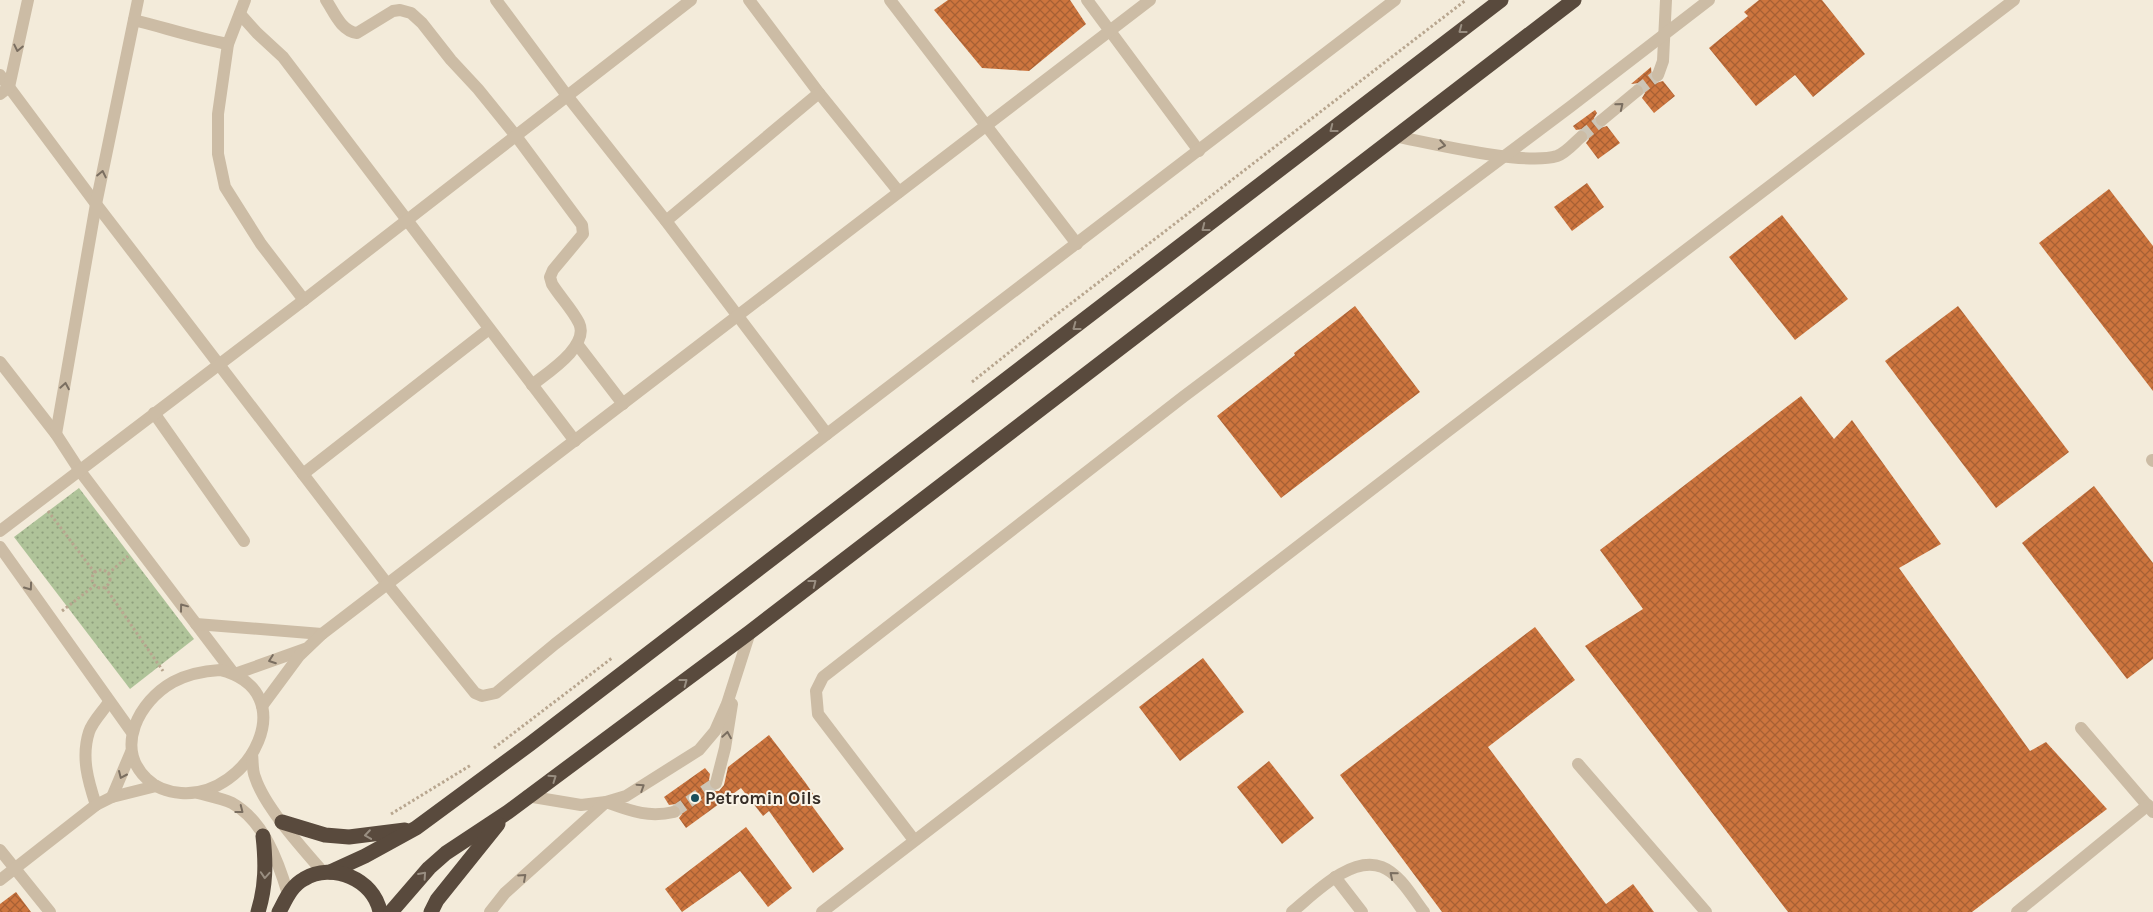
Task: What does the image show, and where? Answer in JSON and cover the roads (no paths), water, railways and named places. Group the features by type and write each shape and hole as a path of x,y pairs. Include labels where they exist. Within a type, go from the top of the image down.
{"highway":[{"path":"283,906 303,879 365,856 416,828 530,744 1501,0"},
{"path":"391,912 429,868 446,853 508,812 750,632 1394,136 1574,0"},
{"path":"431,912 437,900 508,812"},
{"path":"282,822 325,835 349,837 416,828"},
{"path":"258,912 265,884 266,866 263,836"},
{"path":"326,872 346,874 360,882 372,893 380,912"}],"street":[{"path":"5,91 28,0"},
{"path":"56,434 96,204 138,0"},
{"path":"245,0 228,44 218,114 218,154 225,187 261,244 304,300"},
{"path":"326,0 344,28 350,32 357,33 393,12 400,10 411,12 516,136 582,225 583,234 553,270 550,277 552,284 580,324 581,336 574,350 532,385"},
{"path":"496,0 568,97 666,220 827,434"},
{"path":"0,531 304,300 691,0"},
{"path":"750,0 819,94 899,192"},
{"path":"1087,0 1199,151"},
{"path":"262,706 288,670 322,634 1150,0"},
{"path":"0,75 5,91 96,204 388,584 475,693 482,696 496,693 555,644 827,434 1395,0"},
{"path":"1658,75 1663,61 1666,0"},
{"path":"914,840 818,714 816,691 823,677 1183,397 1709,0"},
{"path":"822,912 2014,0"},
{"path":"896,2 1077,244"},
{"path":"240,14 283,57 574,441"},
{"path":"134,20 180,31 202,39 228,44"},
{"path":"1602,120 1637,92"},
{"path":"666,220 819,94"},
{"path":"1394,136 1504,156 1534,158 1558,156 1581,137"},
{"path":"304,474 489,328"},
{"path":"577,344 623,404"},
{"path":"0,362 56,434 80,471 234,674 252,687 262,706 264,720 262,734 252,754 242,768 213,788 196,792 177,793 156,786 140,772 131,752"},
{"path":"154,413 244,541"},
{"path":"0,547 131,731"},
{"path":"196,624 322,634"},
{"path":"716,782 725,748 736,681 750,632"},
{"path":"112,796 131,752 131,731 148,703 171,683 206,670 220,670 234,674 310,647"},
{"path":"527,796 581,805 606,802 626,796 699,750 715,731 736,681"},
{"path":"96,805 86,776 85,753 89,730 109,702"},
{"path":"2017,912 2150,809 2081,728"},
{"path":"252,754 257,784 282,822 326,872"},
{"path":"1578,764 1706,912"},
{"path":"0,880 96,805 112,796 156,786"},
{"path":"196,792 232,804 256,823 280,867 283,906"},
{"path":"606,802 641,814 674,812"},
{"path":"490,912 505,894 606,802"},
{"path":"0,850 50,912"},
{"path":"1292,912 1345,871 1366,864 1383,867 1397,878 1424,912"},
{"path":"1335,878 1362,912"}],"tunnel":[{"path":"1637,91 1658,75"},
{"path":"1581,137 1602,120"},
{"path":"674,812 716,783"}],"place":[{"name":"Petromin Oils","path":"695,798"}]}
